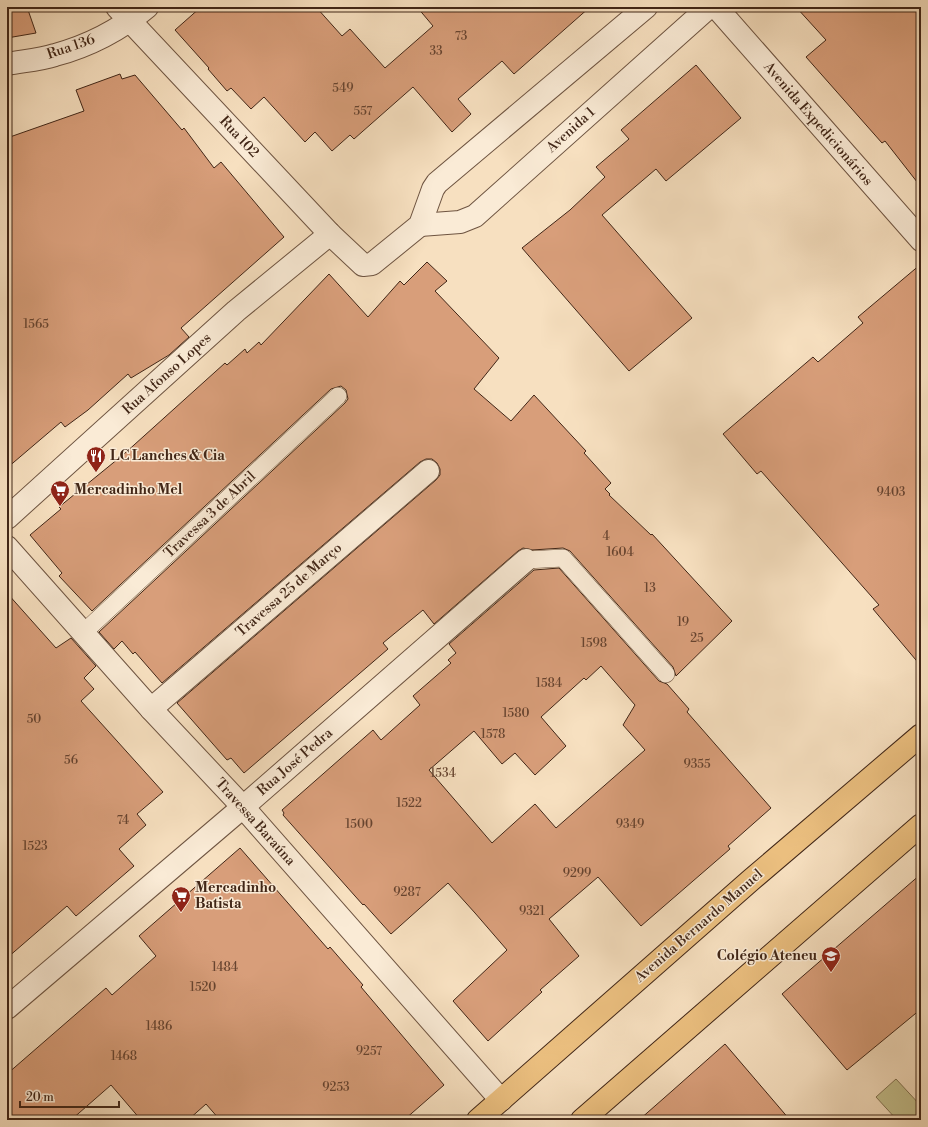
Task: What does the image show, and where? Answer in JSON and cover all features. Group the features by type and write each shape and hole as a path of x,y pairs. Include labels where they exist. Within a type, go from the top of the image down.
{"main road":[{"name":"Avenida Bernardo Manuel","path":"478,1120 751,880 921,735"},
{"path":"582,1120 921,825"}],"street":[{"path":"420,225 432,189 437,183 646,7"},
{"name":"Avenida 1","path":"420,225 460,222 475,216 709,7"},
{"name":"Avenida Expedicionários","path":"716,7 921,240"},
{"name":"Rua 102","path":"132,12 330,234 363,265 372,264 420,225"},
{"name":"Rua 136","path":"7,64 54,56 82,46 132,12"},
{"name":"Rua Afonso Lopes","path":"7,518 236,311 330,234"},
{"name":"Travessa 25 de Março","path":"151,709 428,472"},
{"name":"Travessa Baraúna","path":"7,547 151,709 243,807 501,1100"},
{"name":"Rua José Pedra","path":"7,1008 243,807 526,560"}],"lane":[{"name":"Travessa 3 de Abril","path":"83,633 338,396"},
{"path":"526,560 564,558 666,674"}],"shaded area":[{"path":"896,1079 921,1106 921,1120 897,1120 876,1097"}],"building":[{"path":"7,7 27,7 36,33 7,38"},
{"path":"201,7 316,7 342,36 350,29 385,68 433,26 417,7 590,7 514,74 502,61 458,99 471,114 452,132 413,87 354,139 350,135 332,151 315,132 305,142 264,97 251,109 231,88 227,91 208,69 209,68 175,30"},
{"path":"796,7 921,7 921,187 885,141 882,143 806,57 826,40"},
{"path":"696,65 741,118 666,181 656,169 602,215 692,318 629,371 522,248 570,210 605,177 596,167 629,139 621,130"},
{"path":"120,74 122,79 135,75 182,130 184,128 214,168 221,162 284,237 181,328 189,337 169,355 131,378 128,374 88,410 65,427 61,422 7,468 7,138 84,111 76,90"},
{"path":"427,262 447,281 435,291 499,358 474,389 511,421 534,395 586,451 584,453 611,483 605,489 610,494 609,495 651,535 652,534 732,621 676,676 673,667 570,551 563,548 532,550 523,548 434,624 423,610 383,643 388,649 244,773 231,758 227,760 177,703 436,480 440,475 440,469 437,463 432,459 426,459 420,462 162,683 135,652 133,654 122,641 114,649 99,632 345,403 348,399 346,390 341,386 331,389 92,611 59,576 62,573 30,535 61,509 59,507 124,454 225,363 227,365 245,349 247,353 259,342 261,345 329,274 368,317 400,281 404,285"},
{"path":"921,264 921,666 873,609 879,605 761,471 757,474 723,434 813,357 818,362 863,323 858,317"},
{"path":"559,568 659,681 667,684 689,709 687,712 771,808 728,846 730,849 641,926 598,877 549,919 579,956 540,990 542,992 488,1041 453,1001 507,950 475,913 448,883 391,934 364,904 363,905 283,815 284,813 282,810 373,730 381,740 420,705 413,696 451,663 448,660 456,653 449,644 534,570","holes":["601,666 635,705 623,725 645,750 556,828 535,804 492,843 429,770 474,731 502,764 515,753 535,775 566,746 541,717 584,678 586,680"]},
{"path":"7,593 56,648 71,638 96,666 84,678 94,689 81,701 163,792 137,814 146,825 119,849 134,866 76,916 67,906 7,958"},
{"path":"240,848 328,949 330,947 363,985 361,987 444,1085 404,1120 220,1120 206,1104 188,1120 141,1120 111,1085 71,1120 7,1120 7,1074 106,988 112,995 156,956 139,936"},
{"path":"921,874 921,1009 847,1070 782,994"},
{"path":"725,1044 790,1120 639,1120 672,1091"}],"place":[{"name":"LC Lanches & Cia","path":"96,473"},
{"name":"Mercadinho Mel","path":"60,507"},
{"name":"Mercadinho Batista","path":"181,913"},
{"name":"Colégio Ateneu","path":"831,973"}]}
